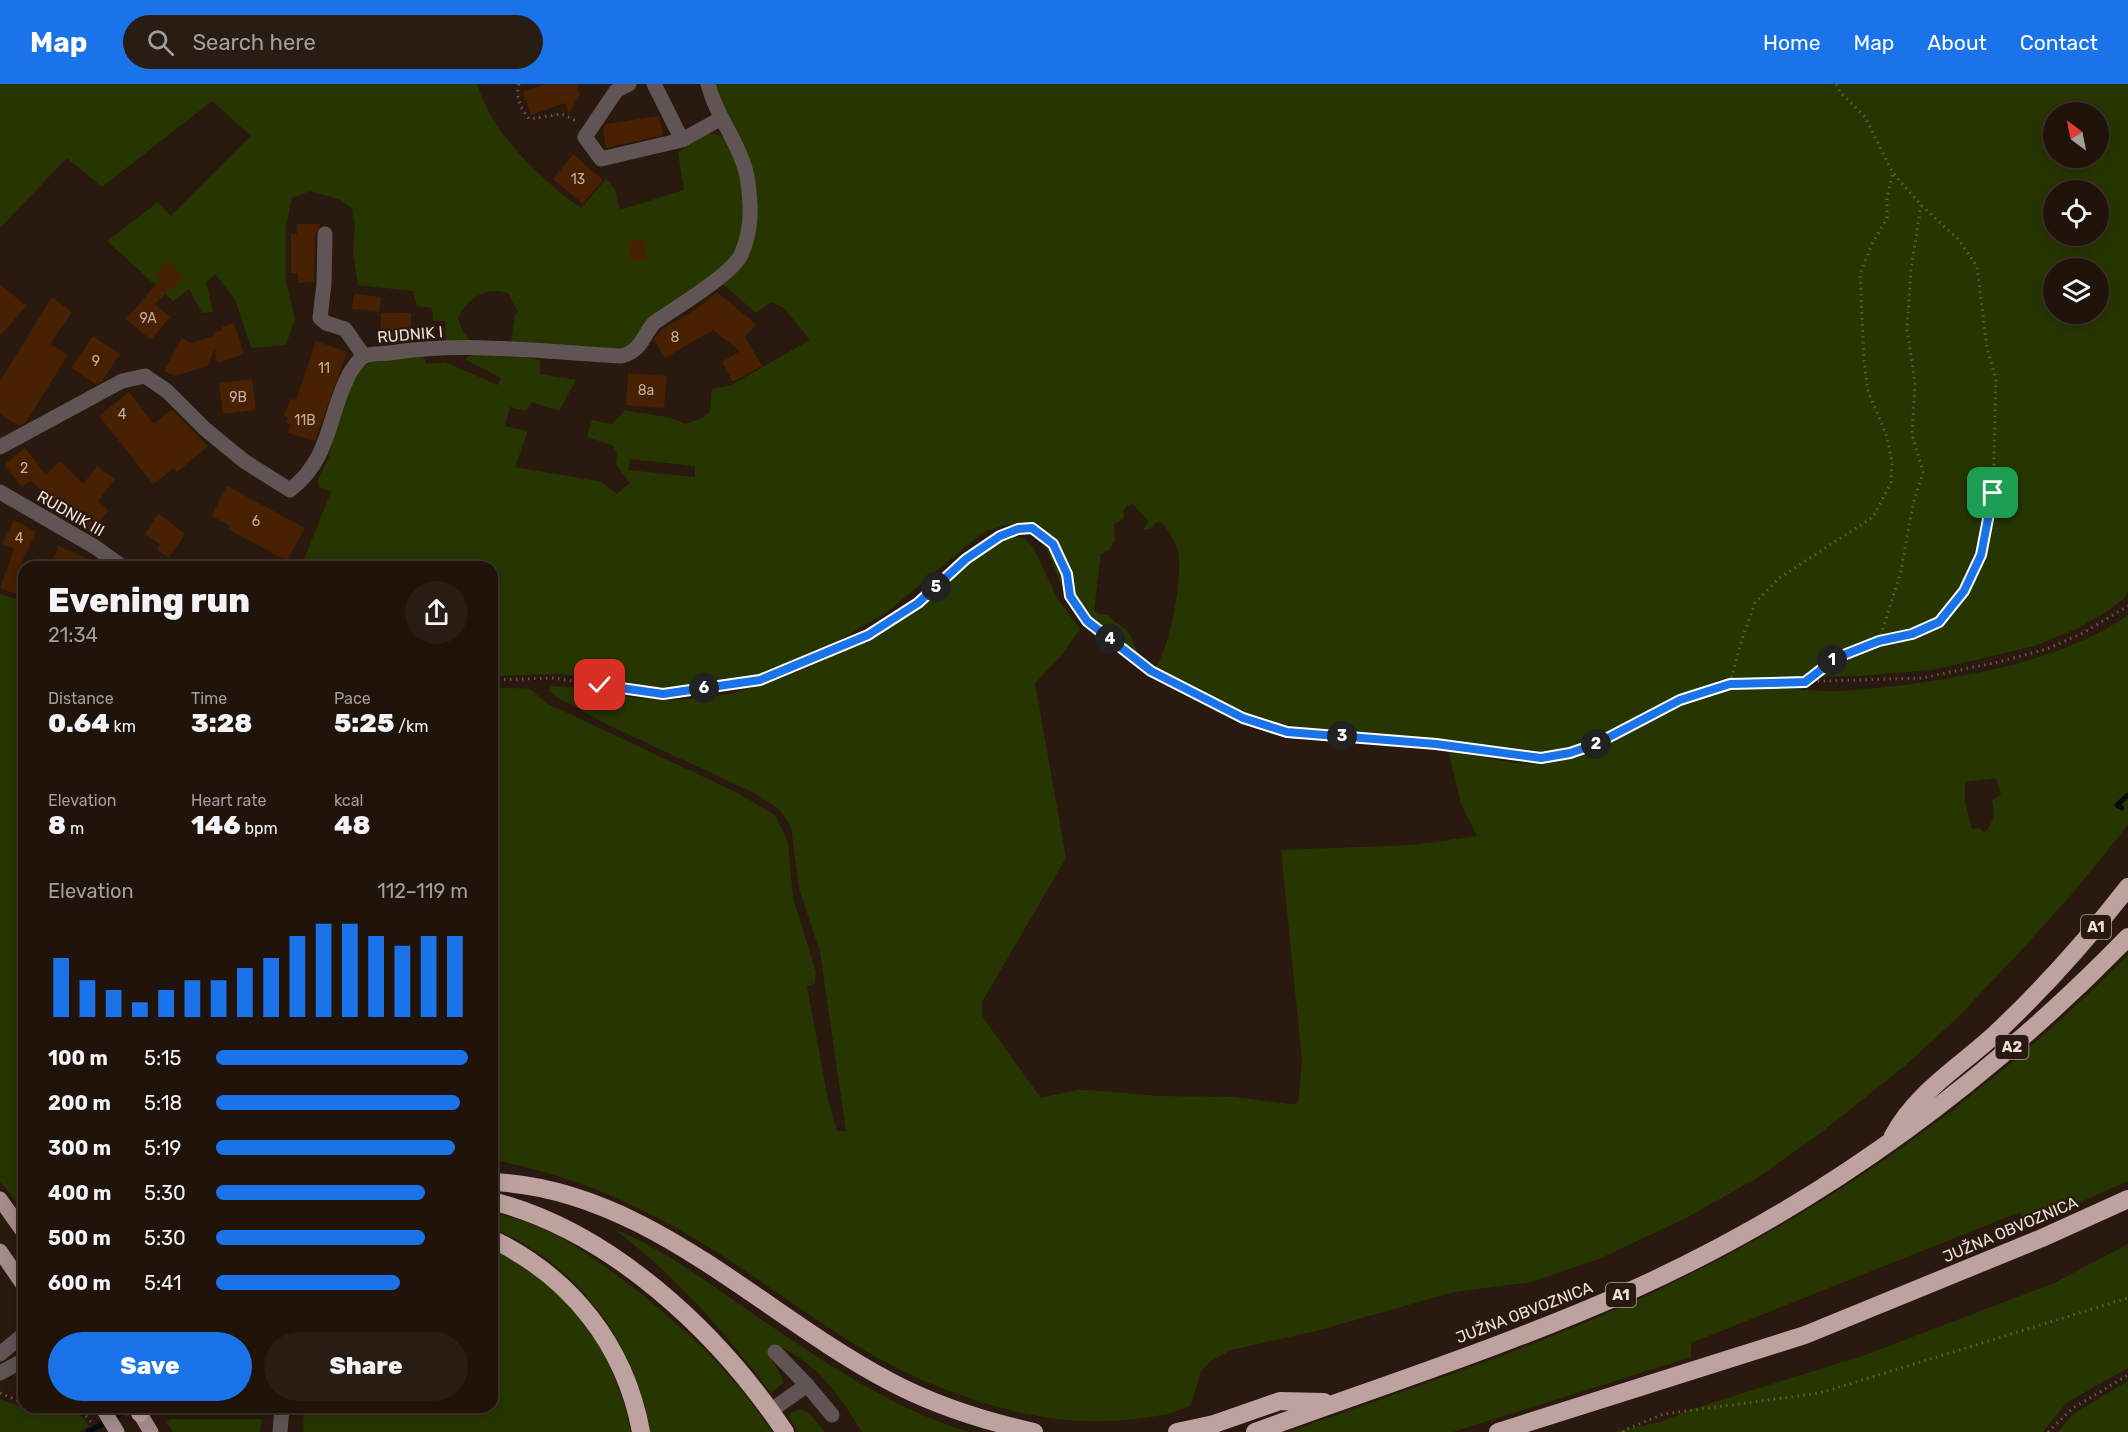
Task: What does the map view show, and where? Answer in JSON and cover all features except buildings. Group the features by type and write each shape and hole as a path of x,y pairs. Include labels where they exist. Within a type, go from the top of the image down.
{"highway":[{"name":"A1","path":"1887,1145 1898,1126 1927,1091 1991,1037 2040,990 2088,937 2128,887"},
{"name":"A2","path":"1887,1145 1938,1108 2021,1039 2128,937"},
{"name":"JUŽNA OBVOZNICA","path":"1254,1432 1497,1345 1632,1290 1721,1246 1781,1212 1887,1145"},
{"path":"498,1183 537,1186 584,1200 629,1219 674,1243 830,1347 889,1382 960,1412 993,1423 1034,1432"},
{"name":"JUŽNA OBVOZNICA","path":"1498,1432 1805,1335 2042,1238 2128,1199"},
{"path":"498,1203 532,1213 559,1225 620,1262 658,1291 708,1337 785,1432"},
{"path":"498,1242 516,1250 552,1275 597,1325 628,1383 641,1432"},
{"path":"1178,1432 1214,1424 1280,1401 1335,1403"}],"main road":[{"path":"0,1199 18,1224"},
{"path":"0,1251 18,1277"},
{"path":"140,1413 151,1432"}],"street":[{"path":"629,84 616,91 585,137 601,159 682,140 720,119"},
{"path":"654,84 682,140"},
{"name":"RUDNIK I","path":"0,447 122,381 145,376 167,391 205,429 244,461 290,490 306,478 315,465 330,429 344,385 363,357 416,349 486,348 622,356 633,352 641,345 645,333 654,323 728,270 740,257 748,236 749,187 742,160 714,106 708,84"},
{"path":"325,234 324,284 320,318 326,323 345,329 363,357"},
{"name":"RUDNIK III","path":"0,492 95,547 115,561"},
{"path":"0,1354 18,1339"},
{"path":"775,1352 832,1415"},
{"path":"0,1373 18,1363"},
{"path":"770,1412 807,1385"},
{"path":"280,1432 282,1413"}],"path":[{"path":"519,84 516,94 522,110 529,119 562,114 577,121 585,137"},
{"path":"1805,682 1836,658 1879,641 1912,634 1939,622 1964,591 1981,555 1993,493 1996,379 1987,348 1977,266 1958,239 1921,205 1893,173 1865,117 1840,92 1836,84"},
{"path":"1730,684 1741,642 1755,603 1779,578 1873,517 1891,483 1892,461 1886,434 1868,390 1864,362 1860,274 1871,246 1887,218 1887,196 1893,173"},
{"path":"1879,641 1901,571 1913,504 1923,472 1912,434 1915,383 1907,329 1911,269 1921,205"},
{"path":"498,680 552,678 663,694 760,680 868,635 918,603 966,559 1000,536 1018,529 1032,528 1053,544 1067,574 1070,596 1087,621 1151,671 1243,718 1287,732 1436,744 1541,758 1570,753 1596,744 1680,700 1730,684 1922,678 2047,649 2083,633 2128,606"},
{"path":"1623,1432 1664,1414 1820,1393 2128,1298"},
{"path":"2049,1432 2073,1408 2128,1375"},
{"path":"0,1393 18,1400"},
{"path":"83,1413 93,1424"}],"green space":[{"path":"0,84 477,84 494,120 519,154 549,183 581,208 606,179 615,189 620,210 684,190 678,153 704,135 714,134 722,137 734,157 742,185 745,211 744,230 731,257 707,282 638,339 622,349 511,342 515,316 518,312 508,293 500,291 479,295 467,304 458,318 462,330 471,342 446,342 445,321 433,321 432,308 417,306 413,291 358,285 353,253 355,226 352,209 341,200 310,191 292,198 286,226 286,282 295,319 286,345 251,348 235,299 215,274 206,282 213,312 202,313 189,289 173,301 107,241 158,202 171,216 251,136 212,101 102,187 67,158 0,228"},
{"path":"712,84 2128,84 2128,590 2125,598 2105,613 2076,629 2035,646 1932,670 1859,676 1725,678 1673,697 1591,742 1550,753 1528,754 1457,741 1305,728 1269,721 1207,700 1153,671 1165,648 1174,614 1179,578 1178,552 1171,535 1158,521 1150,529 1143,530 1148,521 1133,504 1127,506 1123,511 1124,518 1114,524 1115,541 1109,550 1101,554 1094,610 1099,614 1109,615 1125,629 1144,659 1145,666 1091,629 1077,613 1067,597 1044,544 1035,532 1022,525 1004,526 980,535 887,612 833,644 753,677 683,687 647,688 562,674 498,676 498,561 303,561 331,492 319,487 318,479 329,457 344,397 363,367 371,362 423,354 426,364 445,362 498,385 501,378 465,359 479,354 489,354 540,360 540,374 576,380 559,411 532,402 526,411 510,407 505,426 528,431 515,467 602,482 617,494 630,483 616,465 617,453 612,445 587,437 592,420 612,424 625,410 663,416 685,424 703,418 710,411 712,389 731,385 810,340 784,308 771,302 756,313 723,284 740,269 750,252 756,218","holes":["630,459 695,466 695,477 628,470"]},
{"path":"1000,536 1024,538 1034,548 1057,598 1080,629 1060,657 1035,683 1066,858 982,1002 982,1016 1041,1098 1077,1090 1089,1090 1159,1096 1234,1097 1298,1103 1302,1060 1281,850 1412,845 1477,836 1461,804 1448,750 1495,760 1542,763 1590,750 1677,705 1723,690 1762,687 1844,691 1954,677 2016,664 2047,654 2103,630 2128,615 2128,825 2073,893 2016,956 1959,1016 1906,1065 1818,1135 1757,1178 1686,1218 1601,1258 1532,1282 1454,1292 1320,1330 1231,1350 1211,1361 1201,1371 1191,1405 1173,1412 1153,1417 1112,1421 1079,1421 1012,1410 944,1389 882,1360 854,1344 694,1238 628,1203 576,1182 498,1160 498,687 530,689 546,703 738,793 776,816 788,842 793,898 816,972 815,983 807,986 828,1100 837,1131 846,1131 820,952 799,888 791,827 780,810 756,794 604,723 548,690 552,686 580,688 636,698 694,699 754,687 783,678 838,652 889,621 925,595 982,545","holes":["1996,778 2001,794 1992,801 1993,818 1985,833 1979,828 1972,829 1965,801 1965,782"]},
{"path":"0,594 18,600 18,1204 0,1181"},
{"path":"2128,955 2128,1181 2027,1226 2023,1224 2020,1212 1691,1343 1691,1357 1453,1432 1289,1432 1531,1344 1626,1305 1673,1283 1798,1215 1914,1139 1970,1096 2077,1005"},
{"path":"498,1214 553,1233 614,1273 700,1345 739,1387 772,1432 649,1432 624,1353 597,1308 560,1270 539,1253 498,1231"},
{"path":"614,1229 647,1244 678,1263 793,1341 879,1394 939,1422 970,1432 862,1432 836,1393 815,1370 803,1360 775,1345 770,1346 768,1353 783,1383 771,1393 698,1305 658,1265"},
{"path":"2128,1244 2128,1368 2066,1403 2043,1432 1613,1432 1664,1421 1689,1410 1865,1355 2052,1284"},
{"path":"498,1252 544,1283 566,1302 584,1323 613,1372 631,1432 303,1432 304,1413 498,1413"},
{"path":"2128,1381 2128,1432 2058,1432 2073,1414"},
{"path":"0,1399 18,1406 18,1413 77,1413 89,1426 79,1432 0,1432"},
{"path":"800,1409 810,1414 825,1432 798,1432 789,1417 790,1413"},
{"path":"171,1419 262,1419 260,1432 173,1432 166,1422"}],"waterway":[{"path":"2122,808 2117,805 2128,795"},
{"path":"88,1432 122,1413"}],"route":[{"path":"600,685 663,694 760,680 868,635 918,603 966,559 1000,536 1018,529 1032,528 1053,544 1067,574 1070,596 1087,621 1151,671 1243,718 1287,732 1436,744 1541,758 1570,753 1596,744 1680,700 1730,684 1805,682 1836,658 1879,641 1912,634 1939,622 1964,591 1981,555 1993,493"}]}
